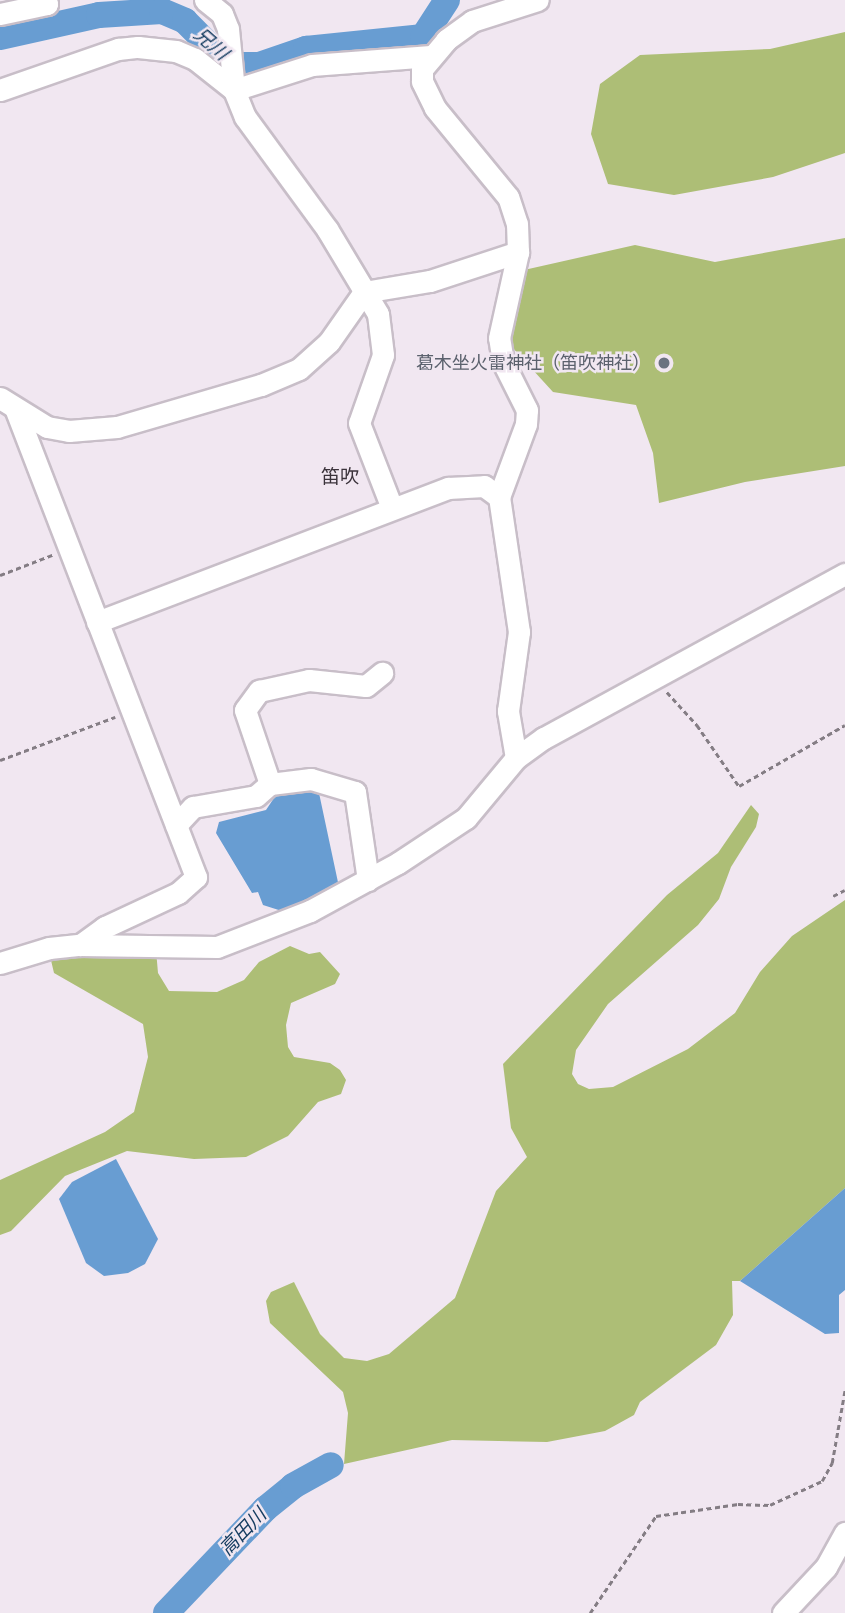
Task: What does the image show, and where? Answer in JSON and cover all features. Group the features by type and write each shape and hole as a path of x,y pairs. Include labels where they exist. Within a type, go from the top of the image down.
{"street":[{"path":"0,14 47,4 46,0"},
{"path":"205,0 222,14 231,43 233,84 245,117 327,229 378,314 383,355 359,423 392,508"},
{"path":"499,497 526,424 523,396 503,362 499,338 518,252 517,224 508,197 464,148 427,94 422,69 431,56 472,21 538,0"},
{"path":"0,90 118,50 138,47 186,55 233,84 312,65 431,56"},
{"path":"8,403 47,426 91,431 261,385 317,356 364,292 430,281 518,252"},
{"path":"8,403 69,549 196,877 178,893 105,927 80,945"},
{"path":"97,622 449,488 470,486 495,490 499,497 519,632 508,711 516,758"},
{"path":"0,963 49,948 80,945 217,947 310,911 368,880 466,818 516,758 653,676 845,574"},
{"path":"270,784 248,722 249,700 267,688 309,680 366,686 382,673"},
{"path":"176,825 193,807 256,796 270,784 311,779 355,792 368,880"},
{"path":"783,1613 826,1567 845,1533"}],"path":[{"path":"0,575 69,549"},
{"path":"653,676 697,725 740,786 845,725"},
{"path":"0,760 132,711"},
{"path":"833,896 845,890"},
{"path":"590,1613 656,1516 738,1503 770,1505 822,1481 832,1463 845,1389"}],"green space":[{"path":"845,32 845,153 773,177 674,195 608,184 591,134 600,84 640,55 770,49"},
{"path":"845,238 845,466 745,482 659,503 653,453 636,405 553,392 511,346 511,286 524,270 635,245 715,262"},
{"path":"751,805 759,814 756,827 731,867 719,899 698,925 608,1004 576,1050 572,1074 578,1084 589,1089 613,1087 688,1049 735,1013 760,972 792,936 845,900 845,1188 740,1281 732,1281 733,1315 716,1345 640,1402 634,1415 605,1431 547,1442 452,1440 344,1464 348,1413 343,1392 270,1323 266,1301 271,1292 294,1282 320,1334 344,1358 367,1361 389,1354 455,1298 496,1191 527,1157 511,1128 503,1064 667,895 718,853"},
{"path":"290,946 309,954 320,952 340,974 335,984 291,1003 286,1025 288,1047 294,1057 330,1063 340,1070 346,1080 341,1094 318,1102 288,1136 246,1157 194,1159 127,1151 65,1176 11,1231 0,1235 0,1180 105,1132 134,1112 148,1057 143,1024 54,973 50,956 156,950 158,973 169,991 217,992 244,980 259,962"}],"water":[{"path":"311,786 319,793 339,887 285,912 263,905 258,892 252,893 216,833 219,822 266,810 278,792"},
{"path":"116,1159 158,1239 145,1264 128,1273 104,1276 86,1263 59,1199 72,1182"},
{"path":"845,1188 845,1290 839,1295 839,1333 825,1334 740,1281"}],"waterway":[{"name":"兄川","path":"0,37 99,15 162,11 185,21 220,56 239,65 259,65 306,49 423,37 447,0"},
{"name":"高田川","path":"166,1613 265,1509 293,1486 331,1465"}],"place":[{"name":"葛木坐火雷神社（笛吹神社）","path":"664,363"}],"district":[{"name":"笛吹","path":"340,477"}]}
